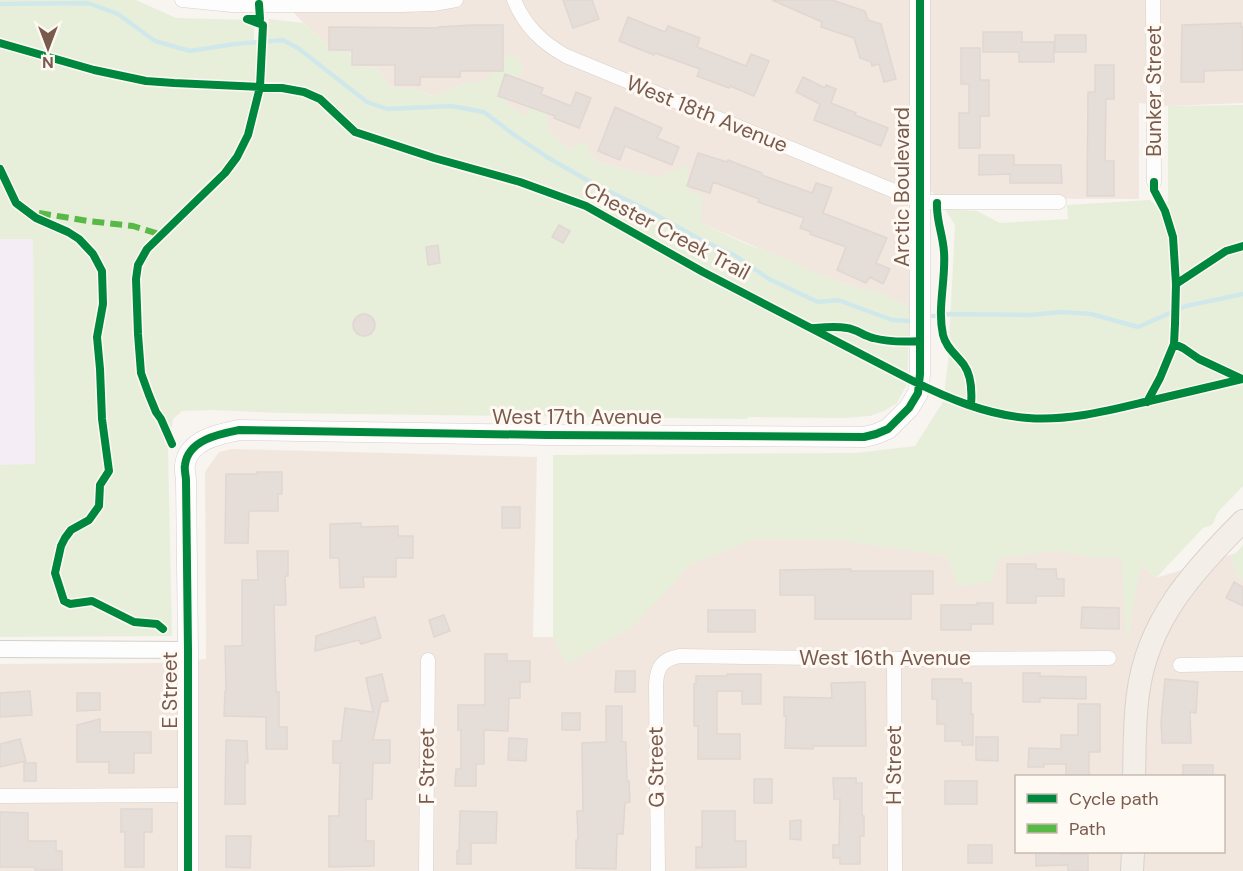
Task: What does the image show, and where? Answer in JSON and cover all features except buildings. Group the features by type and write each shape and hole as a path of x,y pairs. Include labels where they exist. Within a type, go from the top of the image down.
{"main road":[{"name":"Arctic Boulevard","path":"920,0 920,374"},
{"name":"West 17th Avenue","path":"200,442 217,434 239,430 559,436 864,437 888,429 909,408 918,393 920,374"},
{"name":"E Street","path":"188,871 185,465 189,454 200,442"},
{"path":"1134,775 1138,692 1157,627 1182,588 1215,549 1243,521"},
{"path":"1132,871 1133,853"}],"street":[{"path":"182,0 232,5 402,5 433,4 456,0"},
{"name":"West 18th Avenue","path":"513,0 521,17 537,36 566,56 921,202"},
{"name":"Bunker Street","path":"1154,0 1154,182"},
{"path":"921,202 1059,202"},
{"path":"0,649 188,650"},
{"name":"West 16th Avenue","path":"662,664 670,658 680,656 894,659 1109,658"},
{"name":"H Street","path":"894,659 895,871"},
{"name":"F Street","path":"426,871 428,660"},
{"name":"G Street","path":"658,871 656,684 657,674 662,664"},
{"path":"1180,665 1243,664"},
{"path":"0,796 188,795"}],"shaded area":[{"path":"283,0 1243,0 1243,103 1168,106 1139,103 1139,199 939,198 907,171 910,308 883,294 820,275 701,223 658,178 597,162 568,149 506,104 465,83 434,96 417,90 389,86 377,68 352,65 352,53 329,50 327,44 303,23"},
{"path":"0,239 33,239 35,465 0,465"},
{"path":"232,449 537,457 533,637 553,637 697,534 1127,552 1156,578 1243,551 1243,871 0,871 0,664 159,663 206,659 205,472 219,452"}],"green space":[{"path":"0,0 136,0 176,18 254,20 254,42 267,41 269,19 303,23 327,44 329,50 350,52 353,65 377,68 389,86 417,90 433,96 465,83 486,81 510,52 524,66 506,104 527,117 530,107 547,111 548,129 568,149 584,141 597,162 658,178 686,165 690,192 702,195 701,223 820,275 857,288 879,291 910,308 907,384 897,403 886,410 870,416 844,418 748,417 747,419 182,411 173,419 168,448 172,636 0,637 0,465 35,464 33,239 0,239"},
{"path":"1243,105 1243,486 1218,512 1212,525 1203,528 1156,578 1143,566 1140,569 1127,642 1121,557 1098,558 1054,551 999,558 991,582 958,586 947,556 839,540 756,539 692,563 630,629 567,665 553,637 553,455 856,453 915,446 943,402 948,363 955,225 945,209 977,211 1000,223 1068,219 1067,205 1150,200 1155,205 1168,202 1168,106"},
{"path":"1243,545 1243,579 1237,578 1232,557"}],"waterway":[{"path":"0,4 88,3 118,14 155,41 190,51 283,40 298,48 367,102 387,109 451,106 484,112 547,157 592,183 734,255 769,279 818,302 838,300 892,320 908,321"},
{"path":"933,316 949,314 1029,315 1062,312 1091,314 1138,327 1186,306 1243,294"}],"marked path":[{"path":"39,213 133,226 162,235"}],"cycle path":[{"path":"188,871 185,465 187,456 192,450 206,440 239,430 864,437 888,429 909,408 918,393 920,374 920,0"},
{"path":"172,444 156,412 141,373 136,279 138,265 147,249 225,173 237,157 248,135 260,87 263,25 247,19 260,19 259,4"},
{"name":"Chester Creek Trail","path":"0,43 94,70 146,81 282,88 304,92 320,99 355,132 434,158 520,182 586,206 703,272 911,380 982,409 1028,418 1073,417 1243,379"},
{"path":"0,169 16,203 36,218 79,239 93,254 102,271 103,304 97,337 102,419 109,471 100,485 99,506 89,520 71,530 61,546 55,573 64,601 70,604 92,601 134,622 157,624 163,629"},
{"path":"1147,402 1174,344 1175,324 1176,284 1173,237 1165,211 1154,190 1154,182"},
{"path":"937,203 944,252 941,325 947,344 969,374 971,405"},
{"path":"1176,284 1226,251 1243,246"},
{"path":"815,328 843,327 879,339 920,341"},
{"path":"1174,344 1199,359 1242,379"}]}
